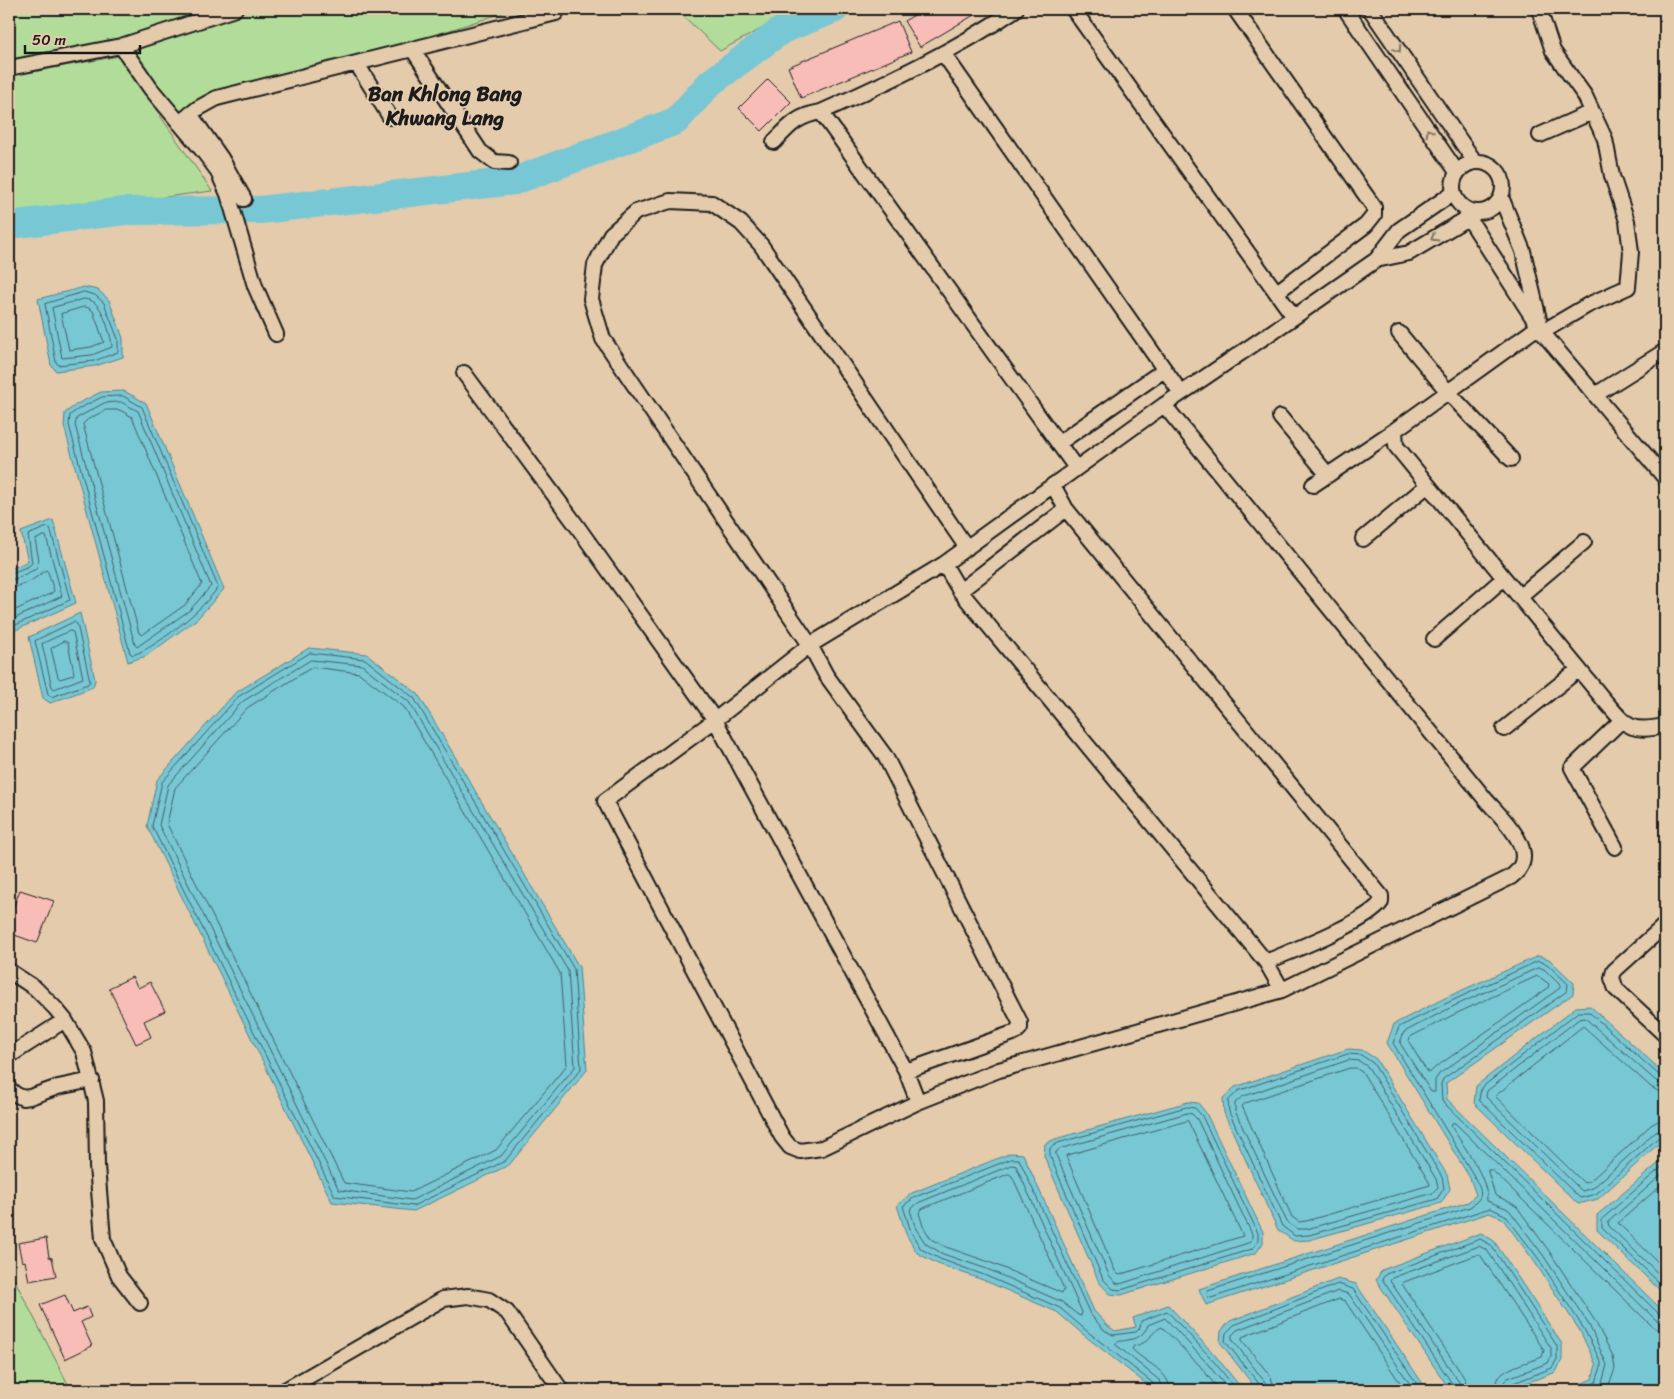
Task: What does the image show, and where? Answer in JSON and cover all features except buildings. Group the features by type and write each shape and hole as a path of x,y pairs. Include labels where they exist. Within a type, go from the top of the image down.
{"street":[{"path":"9,68 121,46 236,9"},
{"path":"774,142 797,119 808,114 821,112 893,79 982,31 1016,9"},
{"path":"1073,9 1294,317"},
{"path":"1235,9 1374,207 1374,215 1366,225 1277,292"},
{"path":"1347,9 1457,172"},
{"path":"1370,9 1475,162"},
{"path":"1313,485 1540,330 1628,286 1631,252 1627,221 1612,176 1605,139 1585,96 1553,51 1539,9"},
{"path":"179,123 217,98 556,13"},
{"path":"121,46 150,89 217,170 228,194 255,286 276,334"},
{"path":"413,50 480,151 494,162 509,162"},
{"path":"943,53 1181,393"},
{"path":"357,64 390,117"},
{"path":"821,112 1076,468"},
{"path":"1540,135 1592,112"},
{"path":"190,114 221,158 244,199"},
{"path":"1540,330 1524,251 1502,197 1501,176 1494,168 1485,163 1475,162 1464,165 1457,172 1452,182 1453,193 1457,202 1472,215 1540,330 1665,478"},
{"path":"1164,404 1486,800 1513,830 1522,848 1523,861 1519,870 1510,877 1282,990 998,1070 918,1102 822,1148 800,1152 790,1147 782,1137 605,801 715,720 810,645 944,564 1164,404 1376,260 1399,230 1453,193"},
{"path":"1376,260 1409,253 1472,215 1486,212 1495,206 1502,197"},
{"path":"906,1071 1016,1032 1020,1028 1020,1022 885,756 826,676 810,645 603,339 591,299 595,266 611,234 636,212 670,201 712,203 740,223 761,244 967,548"},
{"path":"1399,333 1448,392 1511,459"},
{"path":"1595,395 1665,351"},
{"path":"1059,443 1164,370"},
{"path":"464,373 577,526 715,720 906,1071 918,1102"},
{"path":"1280,417 1328,475"},
{"path":"1395,430 1396,446 1622,720 1628,726 1645,730 1665,726"},
{"path":"1053,485 1066,509 1381,896 1381,902 1376,910 1355,922 1266,962"},
{"path":"1363,539 1428,485"},
{"path":"960,591 1066,509"},
{"path":"1519,597 1584,542"},
{"path":"944,564 960,591 1266,962 1282,990"},
{"path":"1434,639 1504,578"},
{"path":"1504,729 1579,669"},
{"path":"1615,847 1572,768 1622,720"},
{"path":"1665,925 1614,971 1612,978 1616,989 1665,1035"},
{"path":"9,971 35,988 65,1020 84,1052 96,1101 97,1166 103,1239 119,1276 140,1303"},
{"path":"9,1056 65,1020"},
{"path":"9,1089 23,1098 58,1087 92,1080"},
{"path":"285,1390 443,1299 468,1296 489,1300 507,1312 561,1390"}],"green space":[{"path":"9,9 515,9 413,42 217,98 179,123 121,46 9,68"},
{"path":"676,9 798,9 720,51"},
{"path":"119,56 212,191 9,217 9,76"},
{"path":"9,1269 71,1390 9,1390"}],"water":[{"path":"84,287 98,290 109,300 123,338 123,357 95,366 56,371 51,365 38,299"},
{"path":"124,391 146,403 224,589 197,619 146,656 128,662 64,426 65,413 77,404 101,392"},
{"path":"53,520 76,603 9,633 9,570 28,561 21,532"},
{"path":"80,613 95,680 93,687 50,703 43,698 29,637"},
{"path":"309,648 367,654 418,694 579,967 587,1070 509,1165 414,1211 332,1202 147,826 157,780 235,693"},
{"path":"1538,956 1549,959 1574,983 1573,994 1446,1083 1447,1099 1665,1313 1665,1390 1567,1390 1592,1379 1596,1365 1580,1331 1534,1261 1502,1218 1489,1213 1206,1305 1199,1289 1468,1202 1476,1195 1470,1178 1387,1043 1394,1024 1445,998"},
{"path":"1590,1006 1665,1074 1665,1138 1598,1199 1578,1204 1474,1103 1476,1086 1576,1007"},
{"path":"1348,1049 1362,1050 1376,1059 1447,1175 1450,1189 1441,1203 1309,1240 1294,1241 1278,1230 1224,1113 1223,1098 1235,1087"},
{"path":"1188,1102 1198,1103 1206,1113 1263,1232 1263,1243 1256,1253 1121,1295 1110,1294 1099,1282 1044,1156 1045,1144 1055,1139"},
{"path":"1011,1153 1023,1154 1094,1311 1108,1326 1115,1331 1136,1327 1133,1318 1168,1305 1214,1354 1243,1390 1154,1390 1057,1312 983,1280 938,1264 917,1253 906,1234 897,1205 912,1193"},
{"path":"1665,1158 1665,1295 1597,1230 1597,1215"},
{"path":"1481,1233 1494,1241 1562,1344 1562,1360 1556,1372 1507,1390 1450,1390 1376,1280 1382,1270"},
{"path":"1338,1279 1356,1284 1427,1390 1257,1390 1220,1342 1221,1331 1230,1321"}],"waterway":[{"path":"9,225 125,211 260,210 514,181 676,121 710,83 782,30 835,9"}],"district":[{"name":"Ban Khlong Bang Khwang Lang","path":"445,106"}]}
